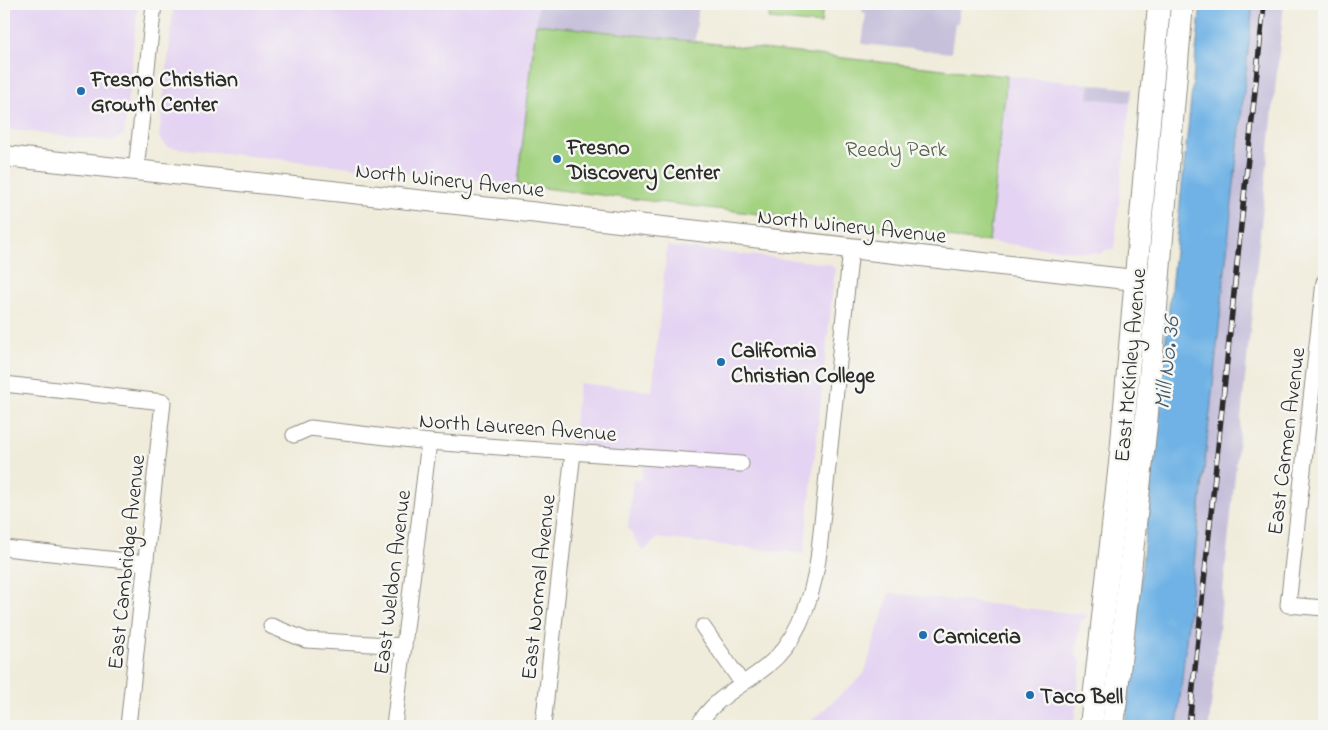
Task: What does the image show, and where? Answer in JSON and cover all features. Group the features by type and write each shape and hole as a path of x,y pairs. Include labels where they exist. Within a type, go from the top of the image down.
{"main road":[{"name":"East McKinley Avenue","path":"1114,726 1146,424 1148,282 1159,4"},
{"name":"East McKinley Avenue","path":"1091,726 1120,463 1148,282 1182,4"},
{"path":"1100,647 1104,650 1108,662 1102,726"}],"street":[{"path":"136,170 154,4"},
{"name":"North Winery Avenue","path":"4,156 521,210 1148,282"},
{"path":"698,726 704,716 718,701 768,665 783,649 799,625 816,578 851,249"},
{"name":"East Carmen Avenue","path":"1324,282 1323,307 1288,605 1324,608"},
{"name":"East Cambridge Avenue","path":"4,384 163,402 128,726"},
{"name":"North Laureen Avenue","path":"294,435 310,428 429,442 741,464"},
{"name":"East Weldon Avenue","path":"394,726 429,442"},
{"name":"East Normal Avenue","path":"543,726 573,452"},
{"path":"4,548 146,563"},
{"path":"271,626 306,640 404,646"},
{"path":"703,627 742,683"}],"shaded area":[{"path":"4,4 138,4 124,134 114,141 4,129"},
{"path":"174,4 538,4 518,185 167,147 159,138"},
{"path":"538,4 699,4 695,41 536,24"},
{"path":"863,4 960,4 951,53 862,44 866,13 862,12"},
{"path":"1253,4 1284,4 1209,726 1177,726"},
{"path":"1007,76 1090,84 1089,98 1130,103 1114,250 1107,249 1101,254 989,242"},
{"path":"1090,84 1132,89 1130,103 1088,98"},
{"path":"667,246 830,264 835,269 804,554 657,538 643,552 628,528 633,479 641,480 643,463 582,450 570,440 563,438 573,438 579,383 652,391"},
{"path":"889,593 1089,615 1080,622 1076,655 1081,661 1074,726 805,726 864,674"}],"green space":[{"path":"770,4 823,4 821,24 769,19"},
{"name":"Reedy Park","path":"536,24 1007,76 989,242 518,185"}],"water":[{"name":"Mill No. 36","path":"1201,4 1253,4 1177,726 1125,726"}],"railway":[{"path":"1189,726 1264,4"}],"place":[{"name":"Fresno Christian Growth Center","path":"81,91"},
{"name":"Fresno Discovery Center","path":"557,159"},
{"name":"California Christian College","path":"721,362"},
{"name":"Carniceria","path":"923,635"},
{"name":"Taco Bell","path":"1030,695"}]}
